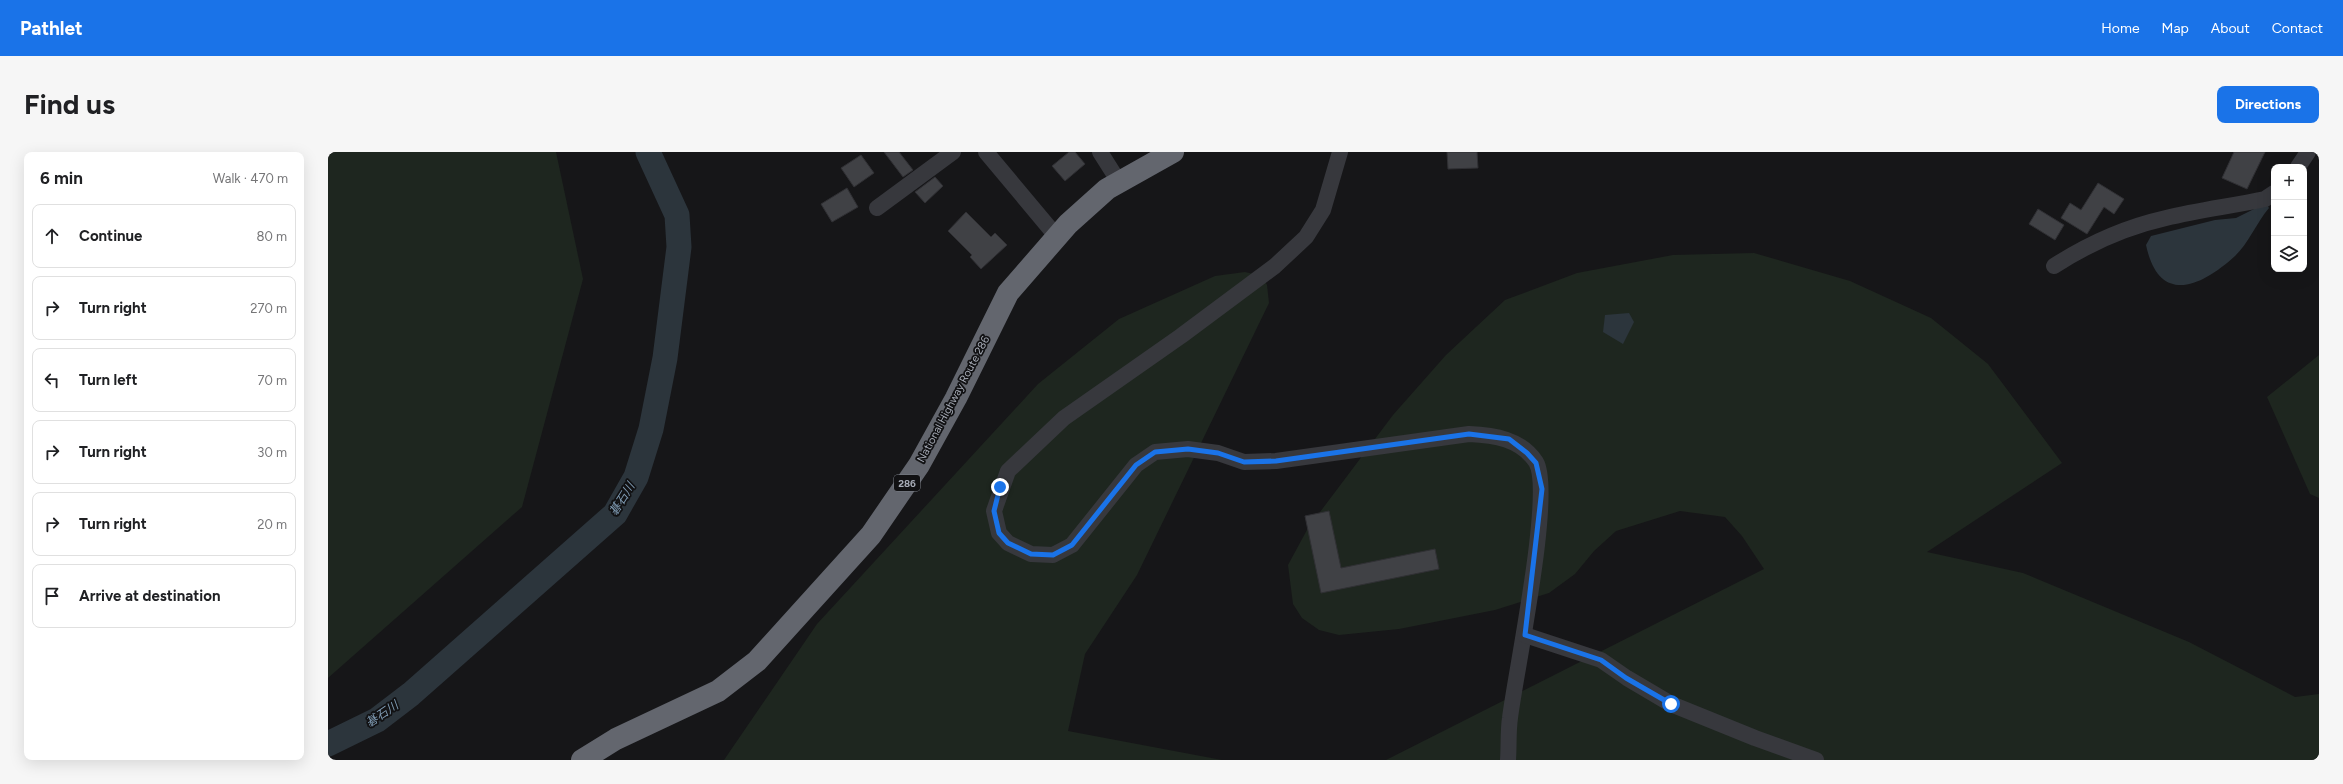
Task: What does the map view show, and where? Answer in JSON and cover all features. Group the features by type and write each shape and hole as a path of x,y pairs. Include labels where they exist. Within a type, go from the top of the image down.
{"highway":[{"name":"National Highway Route 286","path":"582,760 616,739 718,691 757,661 871,535 919,465 956,398 1008,293 1057,237 1107,189 1173,152"}],"street":[{"path":"877,208 953,152"},
{"path":"986,152 1057,237"},
{"path":"1100,152 1118,182"},
{"path":"1340,152 1323,210 1306,237 1275,266 1181,336 1064,418 1008,470 994,511 999,533 1008,543 1031,554 1053,555 1072,545 1136,465 1155,452 1188,449 1218,453 1244,462 1276,461 1469,434 1486,434 1509,439 1527,453 1536,463 1542,489 1525,635 1510,718 1508,760"},
{"path":"2300,164 2308,152"},
{"path":"2054,266 2081,248 2127,230 2165,218 2265,199 2271,195"},
{"path":"1525,635 1601,660 1626,678 1671,704 1755,738 1816,760"}],"shaded area":[{"path":"328,152 556,152 583,279 522,507 328,678"},
{"path":"2266,203 2269,208 2240,251 2209,276 2183,285 2171,283 2161,277 2152,264 2146,245 2151,236 2215,220 2236,218"},
{"path":"1754,253 1850,281 1931,318 1988,364 2062,463 1927,552 2023,573 2189,642 2295,697 2319,694 2319,760 1386,760 1764,569 1742,536 1725,517 1680,511 1616,531 1594,551 1575,574 1549,593 1495,610 1399,629 1339,635 1319,630 1302,618 1293,604 1288,565 1308,528 1393,415 1446,355 1505,300 1577,273 1673,255"},
{"path":"1245,272 1262,276 1267,285 1269,303 1137,575 1085,654 1068,731 1222,760 724,760 817,624 1038,384 1119,319 1215,276"},
{"path":"1629,313 1634,322 1623,344 1603,332 1605,315"},
{"path":"2319,355 2319,498 2310,494 2267,397"}],"building":[{"path":"884,152 899,152 913,170 903,177"},
{"path":"1069,152 1075,152 1085,164 1065,181 1052,166"},
{"path":"1447,152 1477,152 1478,168 1448,169"},
{"path":"2234,152 2265,152 2247,189 2222,178"},
{"path":"861,155 874,173 854,187 841,168"},
{"path":"935,177 943,186 925,203 915,192"},
{"path":"2098,183 2124,199 2114,214 2104,207 2087,234 2061,218 2070,203 2081,210"},
{"path":"847,188 858,207 832,222 821,204"},
{"path":"2038,209 2064,225 2055,240 2029,224"},
{"path":"966,212 991,237 995,233 1007,245 981,269 970,257 972,255 948,231"},
{"path":"1329,511 1341,568 1435,549 1439,569 1321,593 1305,516"}],"waterway":[{"name":"碁石川","path":"328,744 377,720 411,694 615,514 636,477 651,429 665,358 679,247 677,215 648,152"}],"route":[{"path":"1000,487 994,511 999,533 1008,543 1031,554 1053,555 1072,545 1090,525 1136,465 1155,452 1188,449 1218,453 1244,462 1276,461 1469,434 1486,434 1509,439 1527,453 1536,463 1542,489 1525,635 1601,660 1626,678 1671,704"}]}
